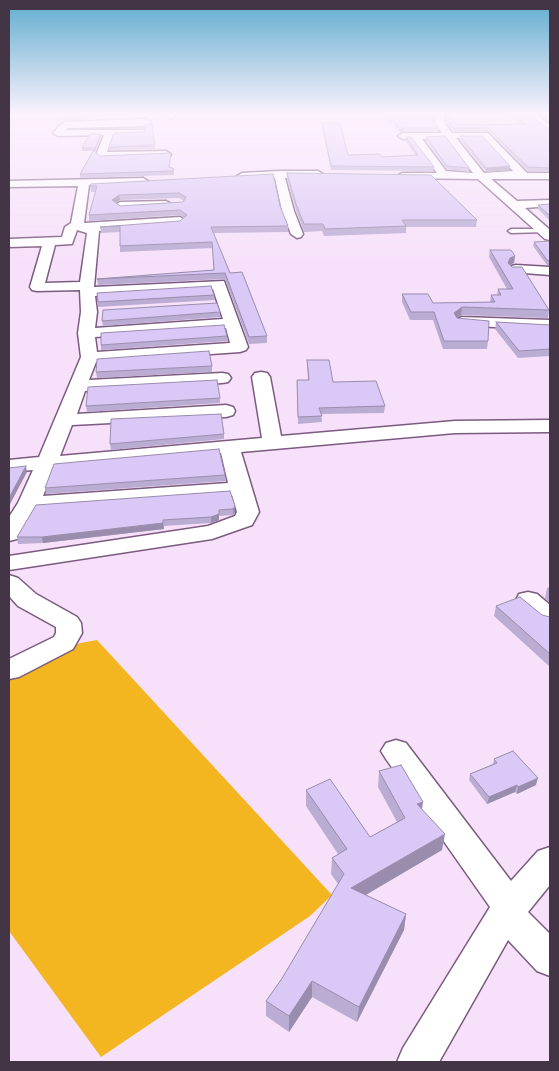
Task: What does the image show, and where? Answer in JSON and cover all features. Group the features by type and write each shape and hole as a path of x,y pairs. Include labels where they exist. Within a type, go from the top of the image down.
{"street":[{"path":"93,165 138,168"},
{"path":"129,165 138,168 153,181"},
{"path":"9,185 86,191 147,165"},
{"path":"436,165 443,174 483,176 522,174 513,165"},
{"path":"475,165 483,176 521,205 542,217 550,217"},
{"path":"279,174 288,211 297,234"},
{"path":"229,177 327,174"},
{"path":"389,175 550,178"},
{"path":"550,178 544,179 550,185"},
{"path":"9,243 68,241 79,227 86,191"},
{"path":"56,227 79,227 180,216 120,200 118,222"},
{"path":"521,205 550,203"},
{"path":"521,205 548,233"},
{"path":"9,534 29,503 66,420 89,357 86,333 94,312 87,289 93,232 79,227"},
{"path":"50,242 37,287 87,289 218,282 220,304 232,323 240,347 89,357"},
{"path":"516,270 550,271"},
{"path":"462,322 550,325"},
{"path":"86,333 232,323"},
{"path":"261,376 273,443"},
{"path":"79,386 222,378"},
{"path":"66,420 226,411"},
{"path":"9,466 454,427 550,426"},
{"path":"9,562 212,532 230,527 244,520 248,512 230,447"},
{"path":"29,503 240,488"},
{"path":"9,670 64,643 69,633 68,623 15,596"},
{"path":"528,600 550,618"},
{"path":"396,751 508,910 550,959"},
{"path":"417,1062 508,910 550,861"}],"lane":[{"path":"511,232 548,233"}],"shaded area":[{"path":"97,640 332,895 310,916 101,1057 9,931 9,677 31,664 80,643"}],"building":[{"path":"85,165 169,165 169,167 174,169 173,171 80,174"},
{"path":"432,165 434,167 331,166"},
{"path":"467,165 469,168 447,166"},
{"path":"484,165 510,166 486,168"},
{"path":"526,165 550,165 550,168 528,167"},
{"path":"287,173 431,175 477,220 402,220 406,226 325,229 323,224 304,224"},
{"path":"273,174 280,206 288,226 211,227 230,273 242,272 267,336 249,337 225,273 97,279 214,270 212,242 120,246 120,226 100,227 180,221 187,215 180,210 89,215 97,186 90,186 91,184","holes":["179,193 186,197 183,202 120,206 112,200 119,195"]},
{"path":"550,204 550,216 538,205"},
{"path":"550,241 550,261 547,260 534,242"},
{"path":"490,250 511,250 515,256 510,258 508,263 512,267 522,267 549,310 462,307 454,313 457,318 489,321 488,341 444,341 434,312 411,312 402,294 428,294 433,303 495,302 491,295 501,295 498,289 513,289"},
{"path":"211,286 214,295 98,302 97,293"},
{"path":"217,303 220,312 102,321 103,310"},
{"path":"496,322 550,325 550,349 519,351"},
{"path":"224,325 227,336 101,345 101,333"},
{"path":"209,351 212,366 96,372 97,359"},
{"path":"307,360 329,360 333,382 376,381 385,406 319,408 322,416 298,417 297,380 309,380"},
{"path":"217,380 220,398 86,406 88,387"},
{"path":"221,414 224,434 110,444 111,419"},
{"path":"219,449 225,475 45,488 54,464"},
{"path":"26,466 9,498 9,468"},
{"path":"230,491 235,506 233,509 219,510 219,514 211,517 163,520 163,523 42,537 17,537 36,505"},
{"path":"520,597 542,615 550,617 550,654 496,606"},
{"path":"513,751 538,778 489,797 470,774 497,763 494,759"},
{"path":"401,765 423,802 417,804 445,834 351,888 406,914 359,1007 312,981 289,1016 266,1001 281,980 344,874 332,858 347,849 306,790 330,779 370,837 405,818 379,771"}]}
